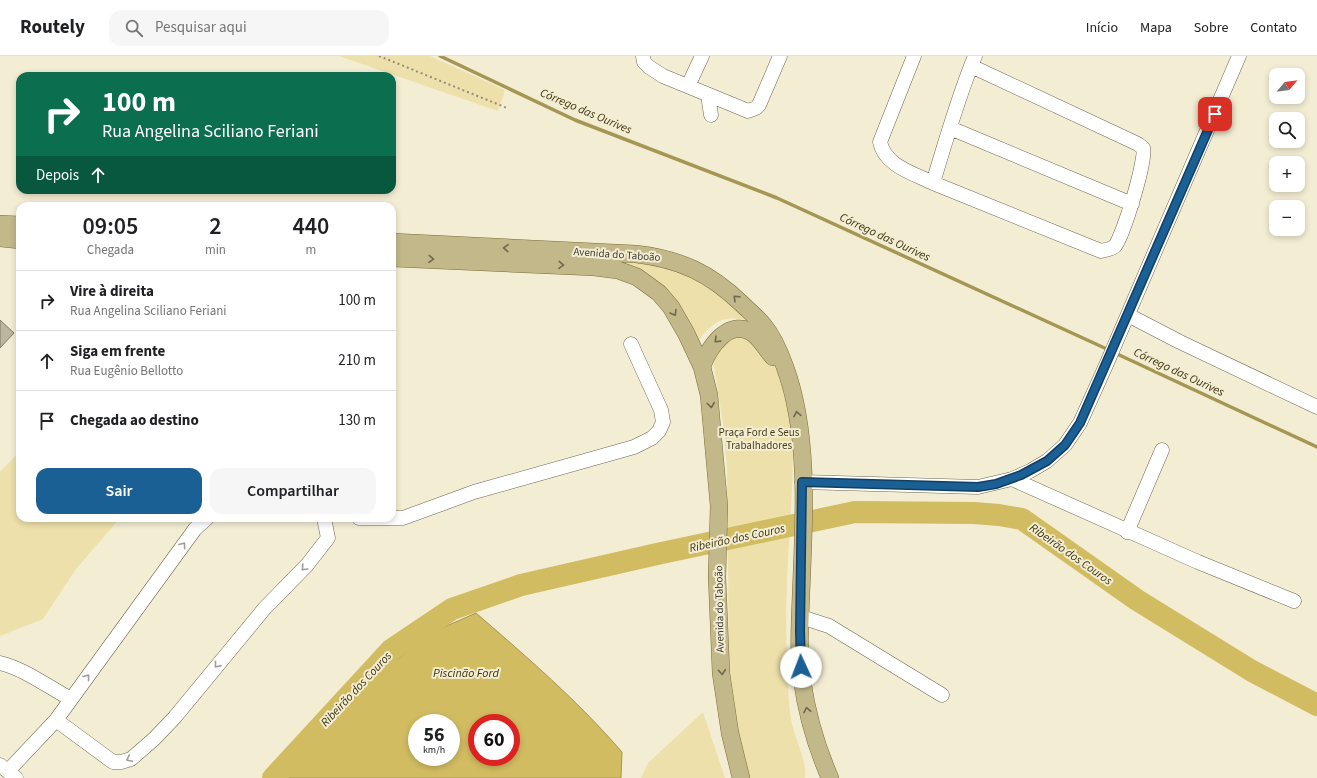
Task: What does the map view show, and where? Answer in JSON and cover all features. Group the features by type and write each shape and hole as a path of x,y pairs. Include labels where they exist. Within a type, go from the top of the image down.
{"main road":[{"path":"0,224 16,225"},
{"path":"0,238 16,240"},
{"name":"Avenida do Taboão","path":"396,242 636,254 663,257 694,268 727,289 750,323 755,335 788,376 793,392 800,428 802,488"},
{"name":"Avenida do Taboão","path":"396,258 594,267 618,270 642,281 659,293 671,308 686,333 702,367 709,395 719,506 717,578 721,672 730,733 741,778"},
{"path":"702,367 706,355 721,336 729,331 750,323"},
{"path":"802,488 800,617 802,679 817,747 830,778"},
{"path":"816,778 817,747"}],"lane":[{"path":"642,56 644,62 649,67 663,76 748,111 753,110 759,105 780,56"},
{"path":"688,86 702,56"},
{"path":"914,56 880,142 882,152 889,161 933,183 1101,251 1108,250 1115,246 1132,204 1145,158 1144,148 973,61 933,183"},
{"path":"802,488 978,487 1012,479 1047,461 1065,445 1080,423 1116,343 1239,56"},
{"path":"708,95 711,114"},
{"path":"950,128 1132,204"},
{"path":"1128,315 1180,342 1317,407"},
{"path":"396,518 403,518 474,492 634,446 652,438 659,431 663,422 661,410 631,344"},
{"path":"1128,532 1162,450"},
{"path":"1012,479 1128,532 1294,601"},
{"path":"8,772 56,720 195,529 203,522"},
{"path":"56,720 113,762 121,762 132,759 175,717 264,609 307,565 328,538 325,522"},
{"path":"800,617 829,626 942,695"},
{"path":"0,663 14,666 47,687 71,699"}],"path":[{"path":"379,56 507,108"}],"green space":[{"path":"339,56 430,56 505,90 498,111 396,76 396,72 385,72"},
{"path":"614,258 627,258 689,272 743,311 747,321 731,318 724,319 706,331 696,344 644,276"},
{"name":"Praça Ford e Seus Trabalhadores","path":"741,336 763,352 776,367 785,390 792,428 793,468 787,594 787,662 791,719 804,763 805,778 750,778 741,747 729,664 727,469 723,423 713,360 724,339"},
{"path":"16,455 16,522 117,522 76,569 43,619 0,636 0,472"},
{"path":"703,712 725,778 641,778 648,763"}],"water":[{"name":"Piscinão Ford","path":"476,613 570,697 622,752 621,778 286,778 388,666 435,631"}],"building":[{"path":"0,320 14,333 0,348"}],"waterway":[{"name":"Córrego das Ourives","path":"440,56 575,120 777,198 1109,350"},
{"name":"Córrego das Ourives","path":"1115,353 1317,447"},
{"name":"Ribeirão dos Couros","path":"273,778 391,650 452,609 521,585 657,554 855,512 974,513 1022,519 1137,600 1252,671 1317,705"}],"route":[{"path":"801,667 802,482 978,487 996,484 1030,471 1047,461 1065,445 1080,423 1215,114"}]}
